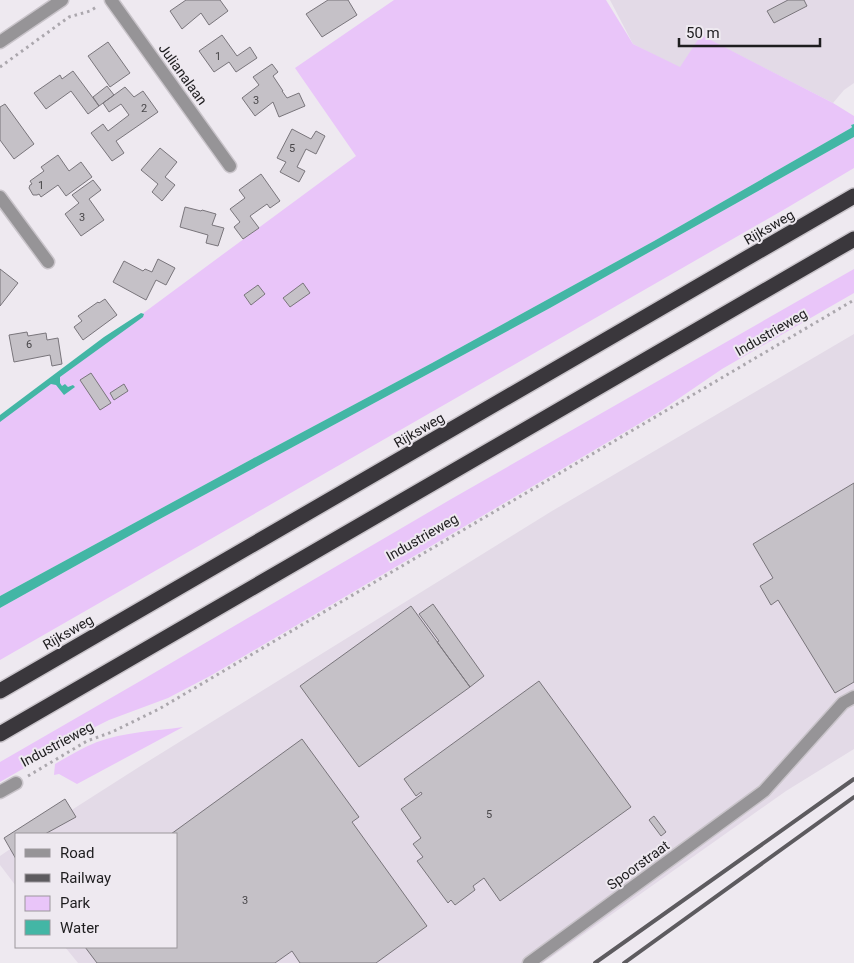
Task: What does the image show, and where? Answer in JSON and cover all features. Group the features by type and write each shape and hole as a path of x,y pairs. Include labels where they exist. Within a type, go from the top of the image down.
{"highway":[{"name":"Rijksweg","path":"0,691 854,196"},
{"path":"0,734 854,239"}],"street":[{"path":"0,42 62,0"},
{"name":"Julianalaan","path":"106,2 230,166"},
{"path":"0,197 48,262"},
{"name":"Spoorstraat","path":"529,963 764,791 843,703 854,697"},
{"name":"Industrieweg","path":"0,792 16,782"}],"path":[{"path":"0,67 69,17 90,11 106,2"},
{"name":"Industrieweg","path":"16,782 87,741 112,732 159,709 854,300"}],"shaded area":[{"path":"610,0 854,0 854,83 844,90 833,103 702,36 680,68 633,44"},
{"path":"854,334 854,749 786,791 543,963 78,963 66,948 178,948 178,833 36,833 552,511"},
{"path":"15,846 15,885 0,865 0,856"}],"green space":[{"path":"394,0 606,0 633,44 680,67 701,35 833,103 854,116 854,124 851,125 851,128 654,241 0,596 0,419 356,156 295,68"},
{"path":"854,137 854,168 0,660 0,608 158,520 550,308"},
{"path":"854,269 854,293 722,369 659,412 210,676 168,698 97,726 0,782 0,762 453,498"},
{"path":"183,727 77,784 59,774 54,775 55,764 97,742 129,734"}],"water":[{"path":"854,124 854,137 550,308 158,520 0,608 0,596 654,241 851,128 851,125"},
{"path":"141,313 144,314 143,317 60,377 62,386 65,384 68,387 73,385 75,387 64,395 56,385 51,384 0,422 0,415 104,337"}],"building":[{"path":"186,0 220,0 228,11 209,25 201,13 182,29 170,11"},
{"path":"328,0 348,0 357,15 322,37 306,14"},
{"path":"788,0 804,0 807,6 774,23 767,11"},
{"path":"222,35 237,56 250,47 257,58 236,72 229,62 214,72 199,51"},
{"path":"108,42 130,73 110,87 88,56"},
{"path":"272,64 278,72 273,76 287,98 299,93 305,106 279,117 273,102 255,116 242,98 259,85 253,77"},
{"path":"73,71 99,106 88,114 71,91 46,109 34,93 60,75 62,79"},
{"path":"107,86 114,95 99,106 93,97"},
{"path":"125,87 134,97 143,91 158,112 116,141 124,153 112,161 91,133 103,124 108,131 129,115 121,104 109,112 103,103"},
{"path":"5,104 34,144 14,159 0,140 0,107"},
{"path":"292,129 311,139 316,131 325,136 316,154 306,149 297,167 305,171 299,182 280,172 286,162 277,158"},
{"path":"160,148 177,162 165,177 175,185 162,201 152,192 158,184 141,170"},
{"path":"58,155 69,171 81,162 92,177 66,196 58,185 41,197 39,194 33,195 29,188 32,184 30,181 44,171 41,167"},
{"path":"261,174 280,201 270,208 267,204 250,216 259,228 243,239 234,227 240,222 230,209 245,198 239,190"},
{"path":"93,180 101,190 89,199 104,220 81,236 65,214 79,203 72,195"},
{"path":"185,207 216,214 212,225 224,228 218,246 206,243 208,235 180,227"},
{"path":"158,259 175,268 166,285 156,280 146,300 113,282 124,261 143,271 145,269 152,272"},
{"path":"0,269 18,283 0,306"},
{"path":"303,283 310,293 290,307 283,298"},
{"path":"258,285 265,294 251,305 244,295"},
{"path":"105,299 117,315 83,340 74,327 82,321 78,316"},
{"path":"27,332 28,336 46,333 47,340 58,338 62,364 52,366 50,355 14,362 9,335"},
{"path":"91,373 111,403 100,410 80,380"},
{"path":"124,384 128,391 114,400 110,393"},
{"path":"854,483 854,682 835,693 778,600 771,605 760,586 773,578 753,544"},
{"path":"433,604 484,676 470,687 419,614"},
{"path":"411,606 470,687 359,767 300,686"},
{"path":"539,681 631,807 500,901 484,878 473,886 475,890 455,905 451,900 448,903 417,861 423,857 413,844 421,838 401,809 422,794 421,792 416,796 404,779"},
{"path":"302,739 359,817 352,822 427,926 376,963 300,963 292,951 275,963 97,963 86,948 178,948 178,833 172,833"},
{"path":"65,799 76,817 47,833 15,833 15,857 4,838"},
{"path":"654,816 666,832 661,836 649,820"}],"railway":[{"path":"595,963 854,779"},
{"path":"624,963 854,797"}]}
